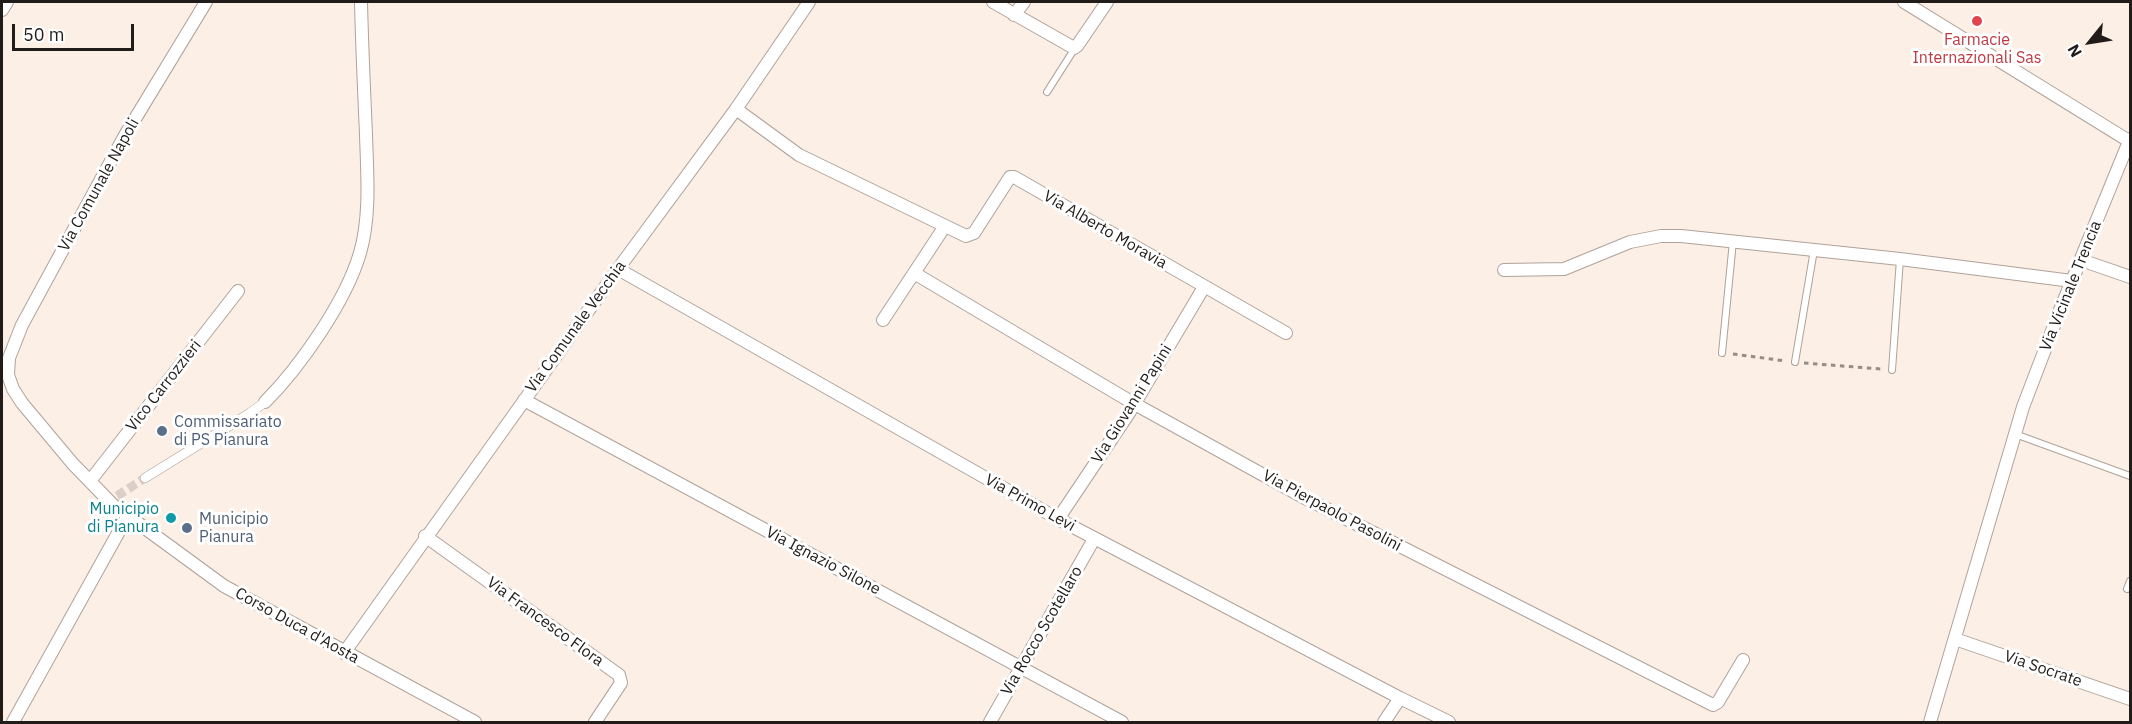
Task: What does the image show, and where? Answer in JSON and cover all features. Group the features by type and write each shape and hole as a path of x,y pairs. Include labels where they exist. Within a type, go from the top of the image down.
{"street":[{"path":"2,10 6,2"},
{"name":"Via Comunale Napoli","path":"4,374 10,351 22,326 124,137 206,2"},
{"path":"145,478 250,413 280,387 334,310 360,253 365,226 367,174 361,2"},
{"name":"Via Comunale Vecchia","path":"344,652 425,536 736,109 809,2"},
{"path":"993,2 1075,48 1107,2"},
{"path":"1014,15 1024,2"},
{"path":"1905,2 2130,140"},
{"name":"Via Alberto Moravia","path":"736,109 799,155 964,235 972,235 1012,177 1286,333"},
{"name":"Via Vicinale Trencia","path":"1930,723 2014,434 2072,281 2130,140"},
{"path":"883,320 945,226"},
{"path":"1504,270 1564,269 1644,238 1681,236 1900,258 2072,281"},
{"path":"2081,260 2130,278"},
{"name":"Via Primo Levi","path":"618,269 1094,539 1449,723"},
{"name":"Via Pierpaolo Pasolini","path":"914,273 1133,403 1381,538 1713,705 1718,702 1743,660"},
{"name":"Via Giovanni Papini","path":"1058,519 1129,413 1204,287"},
{"name":"Vico Carrozzieri","path":"90,482 238,291"},
{"name":"Corso Duca d'Aosta","path":"4,374 22,403 90,482 111,499 127,517 224,586 476,723"},
{"name":"Via Ignazio Silone","path":"524,399 1122,723"},
{"path":"13,723 127,517"},
{"name":"Via Francesco Flora","path":"425,536 619,675 621,683 595,723"},
{"name":"Via Rocco Scotellaro","path":"990,723 1094,539"},
{"name":"Via Socrate","path":"1955,639 2130,699"},
{"path":"1384,723 1400,698"}],"lane":[{"path":"1047,92 1075,48"},
{"path":"1722,352 1733,241"},
{"path":"1794,362 1814,249"},
{"path":"1892,370 1900,258"},
{"path":"2014,434 2130,476"},
{"path":"2127,589 2130,581"}],"tunnel":[{"path":"117,496 145,478"}],"place":[{"name":"Farmacie Internazionali Sas","path":"1977,21"},
{"name":"Commissariato di PS Pianura","path":"162,431"},
{"name":"Municipio di Pianura","path":"171,518"},
{"name":"Municipio Pianura","path":"187,528"}]}
